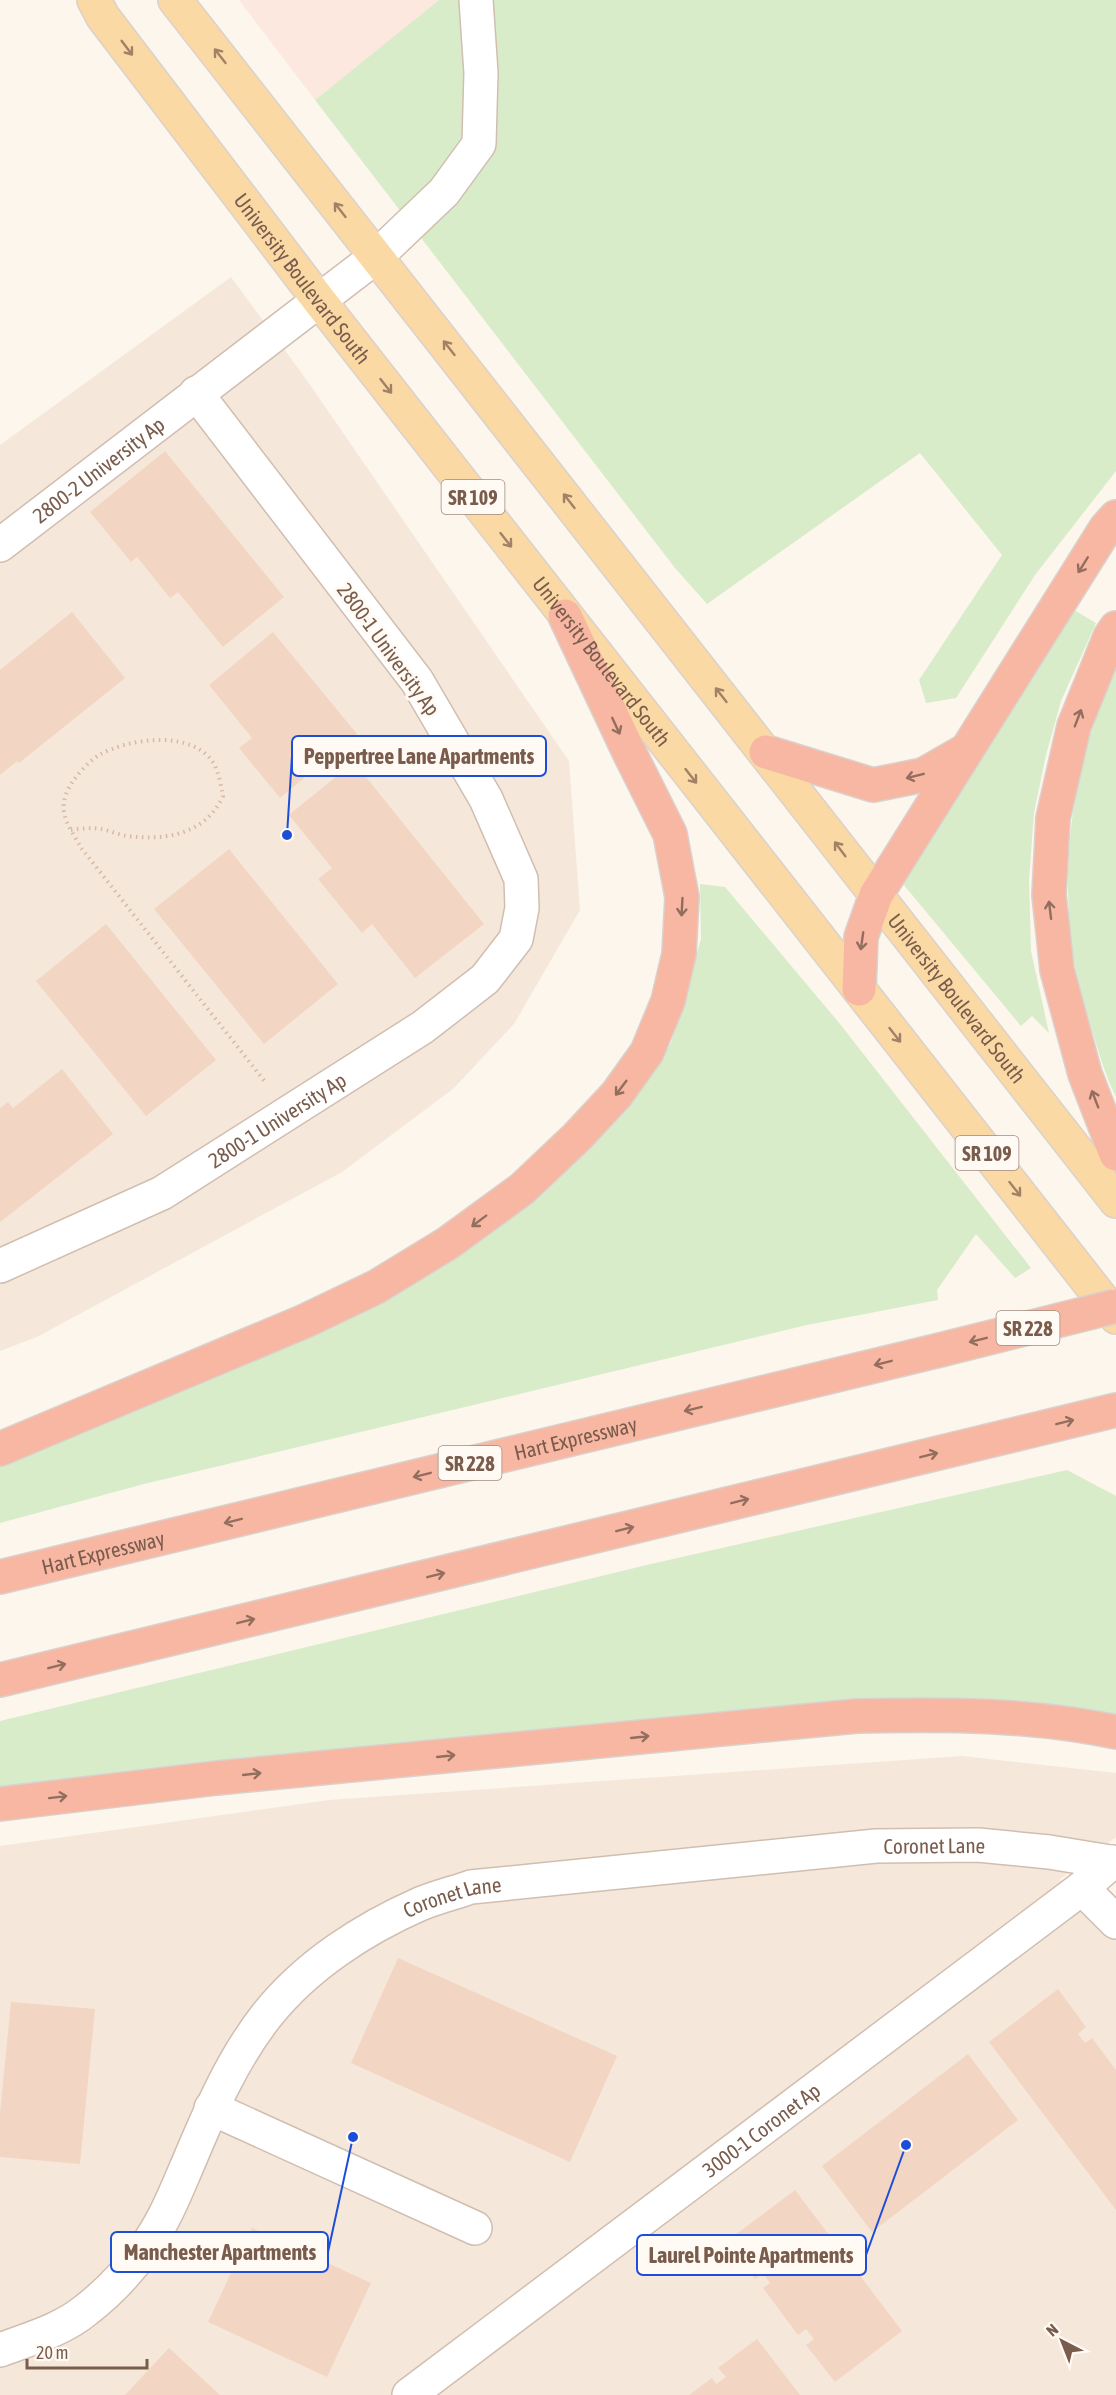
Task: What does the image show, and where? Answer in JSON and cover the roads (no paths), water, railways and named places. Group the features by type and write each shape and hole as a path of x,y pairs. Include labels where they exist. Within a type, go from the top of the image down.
{"highway":[{"path":"859,989 861,937 876,895 1106,528 1116,517"},
{"path":"0,1449 304,1321 376,1287 448,1243 522,1189 577,1137 617,1094 647,1052 668,1000 680,954 681,888 670,834 565,616"},
{"path":"1116,628 1074,726 1053,818 1049,895 1058,970 1085,1074 1116,1154"},
{"path":"766,752 873,785 923,775 967,749"},
{"name":"Hart Expressway","path":"0,1577 1116,1306"},
{"path":"0,1680 1116,1410"},
{"path":"0,1804 216,1778 857,1716 951,1714 1020,1718 1116,1732"}],"main road":[{"name":"University Boulevard South","path":"94,0 103,17 318,299 1116,1317"},
{"name":"University Boulevard South","path":"175,0 1116,1201"}],"street":[{"path":"196,393 377,256 444,192 479,144 481,73 476,0"},
{"name":"2800-2 University Ap","path":"0,545 196,393"},
{"name":"2800-1 University Ap","path":"0,1266 162,1193 423,1026 485,979 516,939 522,908 521,879 486,799 417,681 196,393"},
{"name":"Coronet Lane","path":"0,2350 44,2334 85,2311 129,2270 147,2246 169,2206 211,2109 240,2055 267,2015 332,1954 362,1935 420,1905 471,1887 876,1846 978,1845 1049,1852 1114,1863"},
{"name":"3000-1 Coronet Ap","path":"409,2395 1114,1863"},
{"path":"1082,1887 1116,1922"},
{"path":"211,2109 475,2228"}],"place":[{"name":"Peppertree Lane Apartments","path":"287,835"},
{"name":"Manchester Apartments","path":"353,2137"},
{"name":"Laurel Pointe Apartments","path":"906,2145"}]}
